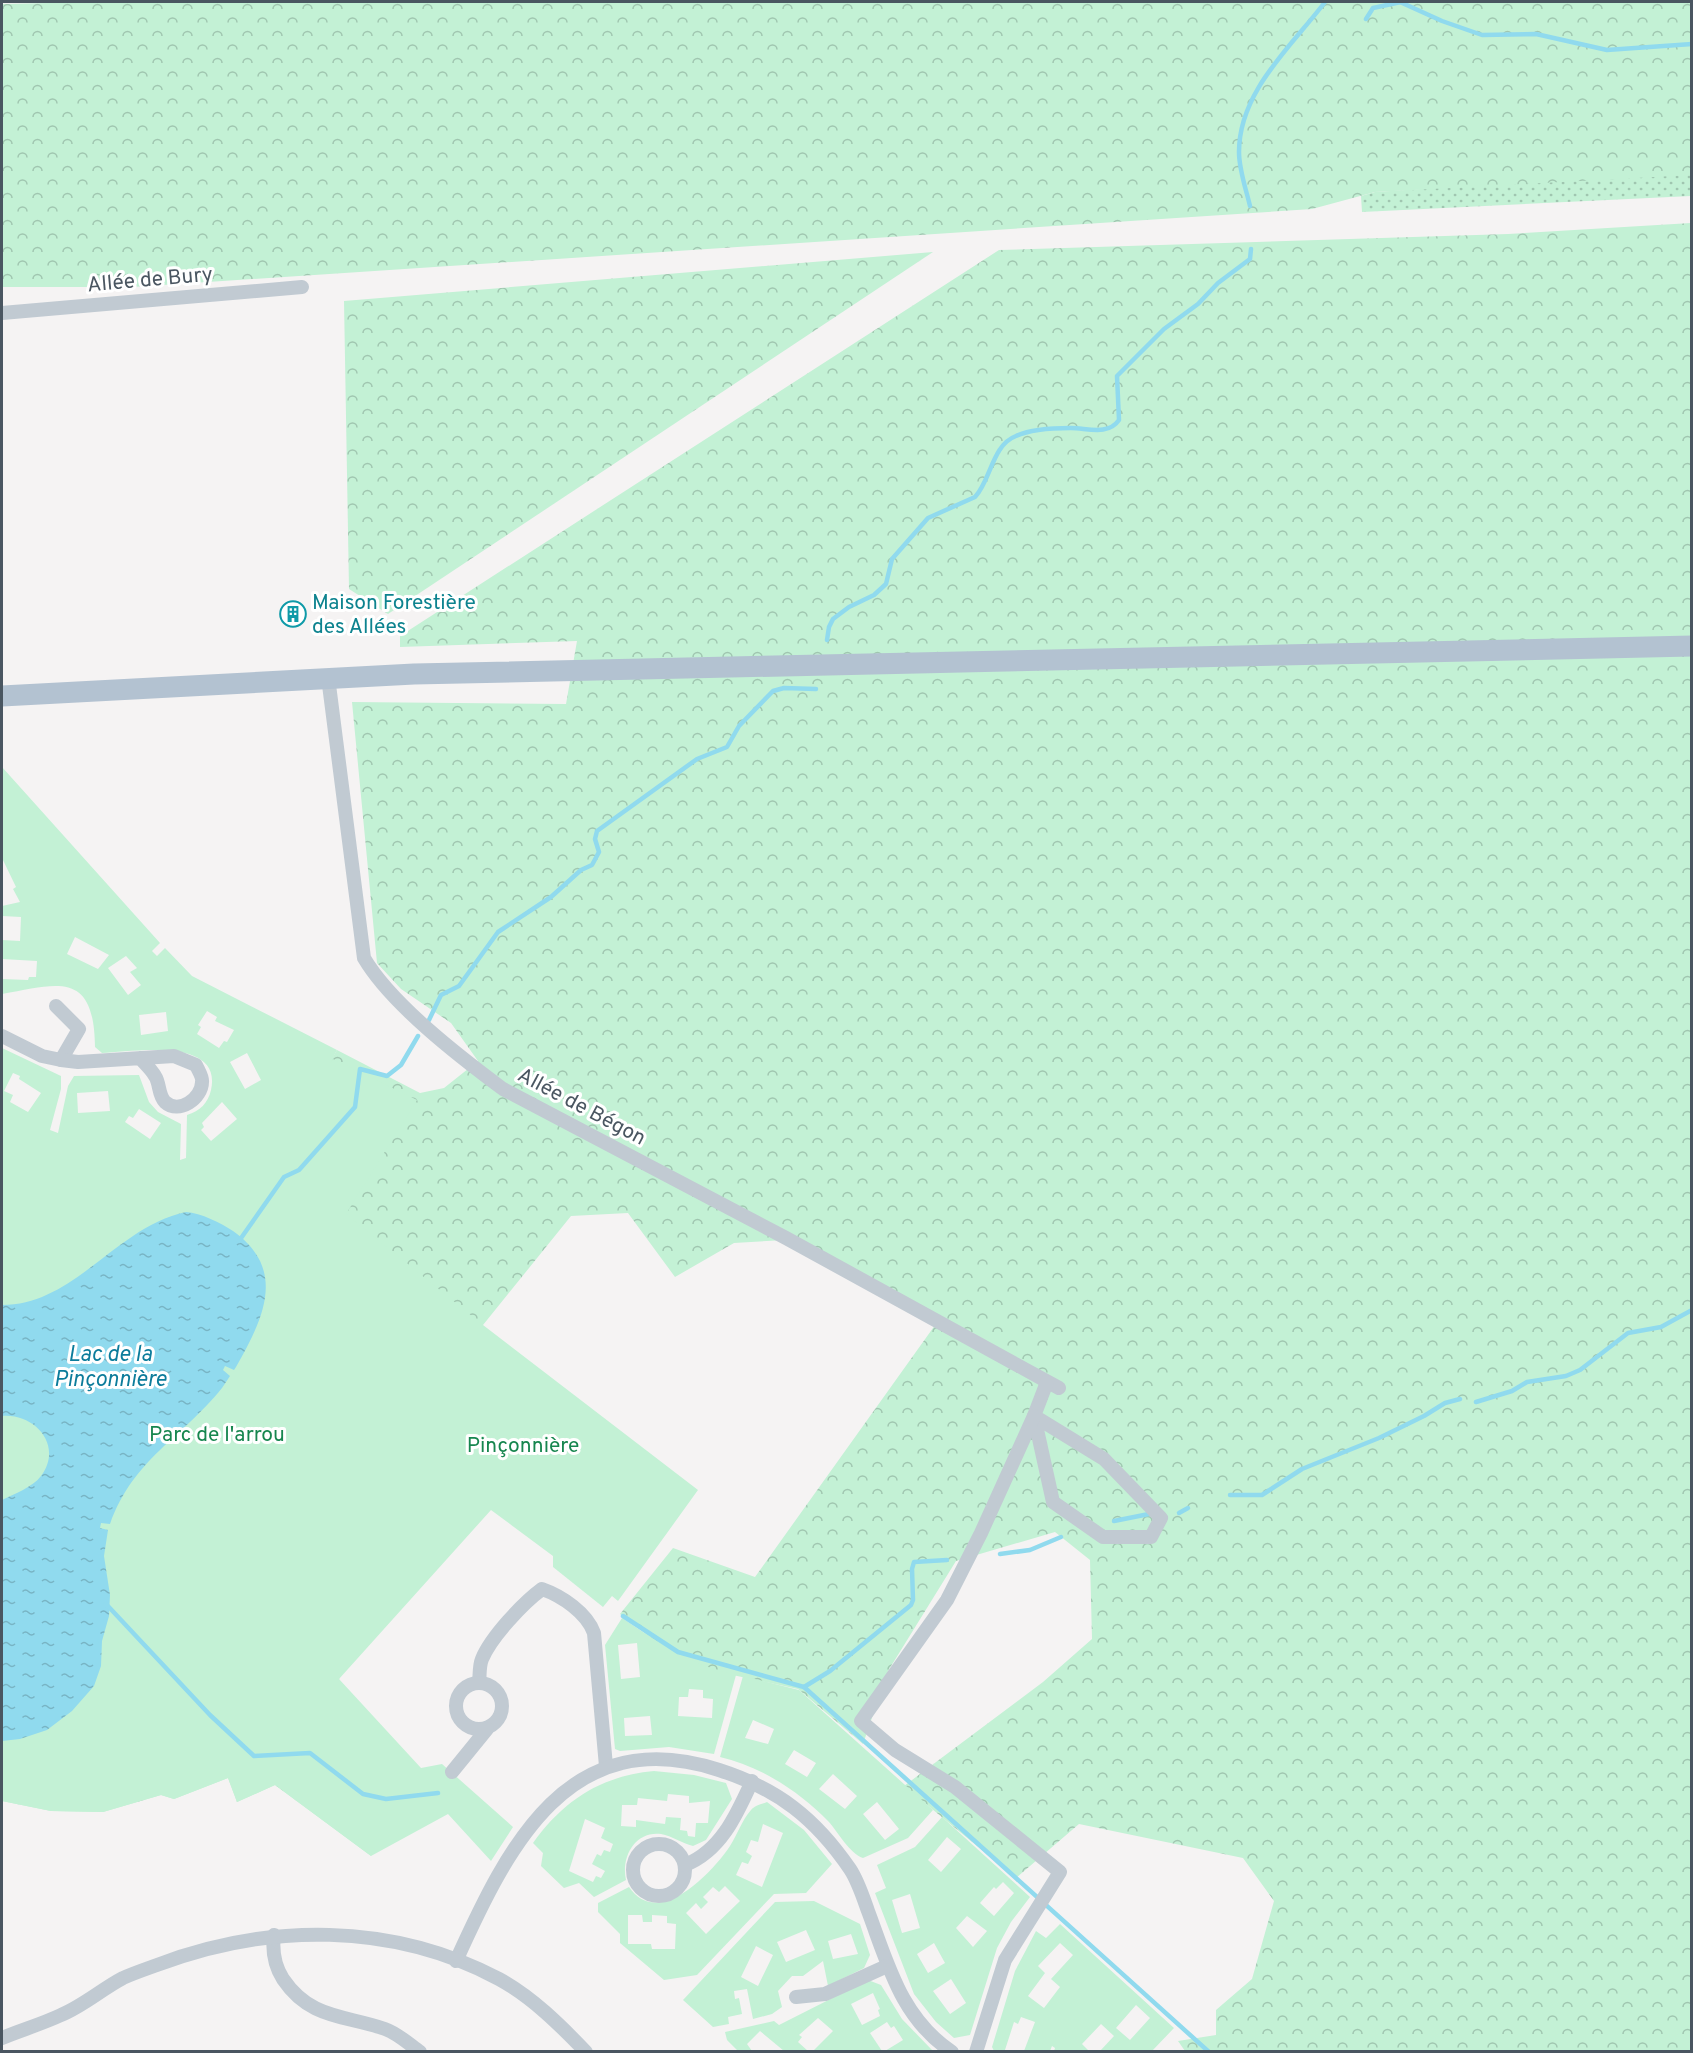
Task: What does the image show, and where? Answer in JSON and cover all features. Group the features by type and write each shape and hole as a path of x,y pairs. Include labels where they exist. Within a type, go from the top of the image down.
{"main road":[{"path":"2,696 172,688 328,677 1692,646"}],"street":[{"name":"Allée de Bury","path":"2,313 302,287"},
{"name":"Allée de Bégon","path":"328,677 364,958 377,980 476,1069 503,1089 786,1238 1053,1385 1034,1416"},
{"path":"56,1006 79,1029 61,1060"},
{"path":"2,1036 42,1056 78,1062 140,1058 174,1056 196,1065 203,1081 198,1096 188,1104 173,1106 165,1102 159,1092 157,1077 140,1058"},
{"path":"1034,1416 1104,1459 1161,1518 1151,1537 1104,1537 1053,1502 1034,1416"},
{"path":"976,2052 1005,1960 1060,1872 955,1787 895,1750 861,1721 948,1600 1034,1416"},
{"path":"479,1683 481,1661 489,1646 532,1596 542,1589 552,1593 590,1620 594,1633 606,1766"},
{"path":"452,1772 487,1729 500,1718 503,1702 495,1688 479,1683 464,1688 456,1702 459,1718 471,1729 487,1729"},
{"path":"456,1961 474,1921 528,1828 562,1792 606,1766 631,1760 686,1762 752,1780 795,1808 834,1847 852,1872 903,2002 920,2024 952,2052"},
{"path":"685,1865 702,1859 716,1846 742,1804 752,1780"},
{"path":"2,2038 62,2015 123,1978 194,1951 274,1935 313,1933 365,1937 414,1947 456,1961 500,1980 561,2025 586,2052"},
{"path":"274,1935 272,1951 279,1972 289,1988 310,2008 387,2029 420,2052"},
{"path":"796,1997 825,1994 887,1966"}],"green space":[{"path":"94,2 1691,2 1691,175 1375,192 1312,209 133,287 2,287 2,4"},
{"path":"1691,171 1691,196 1362,212 1361,196 1375,192"},
{"path":"1691,223 1691,2051 1185,2051 1178,2041 1216,2035 1216,2010 1252,1979 1274,1901 1243,1858 1079,1824 1016,1878 904,1786 1043,1682 1092,1639 1090,1560 1055,1532 956,1561 888,1671 863,1744 798,1689 686,1665 620,1614 673,1548 755,1577 938,1321 785,1240 734,1243 675,1277 628,1213 571,1216 483,1325 430,1399 339,1679 371,1856 275,1785 237,1802 228,1778 174,1799 161,1795 103,1812 51,1811 2,1801 312,1092 337,1050 420,1093 444,1088 478,1061 451,1023 401,989 377,963 352,702 566,704 577,641 400,647 400,636 999,250 1508,234"},
{"path":"933,252 388,614 349,589 344,301"},
{"name":"Parc de l'arrou","path":"2,767 160,943 152,951 157,956 165,948 192,976 337,1050 329,1065 333,1059 417,1100 346,1214 483,1325 698,1490 618,1601 612,1596 603,1607 553,1567 553,1556 491,1510 339,1679 421,1768 442,1764 513,1827 491,1861 448,1814 371,1856 275,1785 237,1802 228,1778 174,1799 161,1795 103,1812 51,1811 2,1801 2,1048 61,1076 61,1089 50,1130 58,1133 68,1086 74,1076 139,1075 149,1102 158,1112 181,1124 180,1160 186,1158 187,1115 203,1106 208,1099 211,1090 211,1073 203,1061 189,1054 152,1050 102,1053 95,1047 93,1022 88,1005 80,994 70,988 41,987 2,994 2,979 28,980 29,977 36,977 37,961 2,959 2,940 20,941 21,917 2,916 2,906 20,902 13,889 16,887 2,858","holes":["75,937 109,955 98,969 67,954","126,956 137,968 130,972 141,985 128,995 108,968","207,1011 217,1017 215,1021 234,1030 227,1042 224,1041 219,1048 197,1034 201,1027 198,1025","166,1012 168,1031 141,1035 139,1015","247,1053 261,1080 245,1089 230,1062","13,1073 41,1093 28,1112 10,1102 13,1095 4,1091","108,1091 110,1111 78,1113 77,1093","222,1102 237,1119 211,1141 201,1130 204,1127 202,1123","139,1109 161,1123 150,1139 125,1122 129,1116 133,1118"]},
{"path":"622,1618 663,1644 705,1666 736,1675 714,1754 669,1747 620,1751 615,1749 605,1645","holes":["637,1643 640,1677 621,1679 618,1645","689,1689 703,1690 703,1698 713,1699 712,1718 678,1716 679,1697 688,1697","650,1716 652,1735 625,1736 624,1718"]},
{"path":"743,1676 799,1690 933,1810 908,1838 863,1858 849,1847 817,1810 792,1790 750,1767 720,1757","holes":["753,1720 774,1729 768,1744 745,1738","794,1750 816,1763 807,1777 785,1764","833,1774 857,1796 845,1809 819,1789","877,1802 899,1829 885,1840 863,1814"]},
{"path":"654,1771 694,1775 726,1783 732,1799 706,1840 693,1846 661,1834 643,1837 637,1841 628,1855 626,1880 594,1897 579,1883 564,1888 541,1866 543,1853 533,1843 558,1814 585,1793 617,1778","holes":["668,1794 689,1796 689,1803 710,1801 708,1823 696,1823 695,1837 688,1836 687,1831 680,1830 681,1818 666,1817 665,1824 636,1820 636,1827 621,1826 622,1805 637,1805 638,1798 667,1801","585,1819 605,1828 601,1838 613,1844 610,1852 604,1850 601,1856 597,1854 592,1864 605,1871 601,1878 596,1876 593,1882 569,1871"]},
{"path":"767,1802 804,1830 832,1864 806,1893 774,1894 697,1975 664,1980 620,1943 620,1934 598,1912 598,1903 629,1887 641,1899 654,1903 669,1900 684,1893 711,1870 722,1857 751,1810","holes":["763,1824 783,1833 762,1887 736,1875 742,1862 748,1864 752,1856 746,1852 751,1840 758,1842","725,1886 740,1901 706,1934 686,1913 696,1903 701,1909 708,1902 703,1897 713,1887 719,1892","628,1915 642,1915 643,1922 652,1922 652,1915 667,1916 667,1923 676,1924 675,1949 652,1949 651,1944 628,1944"]},
{"path":"942,1817 1030,1897 1011,1922 997,1948 970,2035 954,2038 936,2022 914,1994 875,1893 886,1888 877,1865 915,1847","holes":["947,1837 961,1849 941,1872 928,1860","1003,1882 1014,1893 994,1916 980,1903 994,1887 996,1889","910,1894 920,1928 902,1933 892,1900","967,1916 987,1931 973,1947 956,1928","934,1943 945,1963 928,1973 917,1954","951,1979 966,2003 950,2014 933,1991"]},
{"path":"814,1901 860,1924 870,1955 864,1968 828,1986 823,1961 803,1976 792,1976 778,1991 782,2007 772,2014 753,2019 747,1989 734,1991 735,1999 739,1998 742,2014 728,2017 729,2024 713,2027 683,2000 775,1902","holes":["806,1930 815,1950 786,1962 777,1942","851,1934 858,1954 833,1959 828,1941","756,1946 773,1955 758,1986 741,1977"]},
{"path":"1060,1924 1174,2028 1152,2051 1100,2051 1114,2036 1101,2024 1082,2044 1089,2051 1054,2051 1055,2048 1052,2046 1050,2051 1024,2051 1035,2022 1021,2017 1018,2024 1014,2022 1005,2050 1008,2051 994,2051 992,2047 1015,1971 1036,1931 1046,1938","holes":["1060,1943 1073,1955 1051,1979 1060,1987 1044,2008 1028,1996 1045,1973 1038,1966","1136,2005 1150,2018 1130,2040 1116,2028"]},
{"path":"868,1980 881,1985 902,2019 933,2051 885,2051 903,2040 894,2026 891,2028 887,2022 870,2033 882,2051 813,2051 833,2031 818,2018 799,2035 802,2037 798,2042 808,2051 784,2051 760,2031 747,2044 752,2051 738,2051 727,2040 725,2032 774,2021 779,2025","holes":["873,1993 880,2009 878,2010 880,2016 862,2025 851,2004"]}],"water":[{"name":"Lac de la Pinçonnière","path":"186,1212 204,1216 233,1231 250,1246 260,1262 265,1279 265,1296 255,1331 234,1370 225,1366 223,1370 230,1376 222,1388 145,1465 120,1501 110,1524 101,1523 100,1528 108,1530 104,1556 110,1595 109,1616 102,1641 101,1666 94,1686 72,1711 47,1730 20,1739 2,1741 2,1500 38,1480 47,1464 49,1453 42,1433 34,1425 14,1416 2,1416 2,1305 28,1302 52,1292 74,1279 138,1232 161,1220"}],"waterway":[{"path":"1250,206 1239,159 1241,130 1248,109 1270,71 1325,2"},
{"path":"1400,2 1442,21 1482,35 1536,34 1607,50 1692,44"},
{"path":"1366,19 1373,8 1401,2"},
{"path":"827,640 833,619 849,607 874,595 886,584 892,559 928,518 975,497 985,482 997,455 1008,441 1036,430 1065,428 1103,430 1114,425 1119,420 1117,376 1164,329 1198,304 1218,283 1250,259 1251,249"},
{"path":"429,1020 441,995 459,986 498,932 551,897 581,870 592,865 599,852 595,839 597,831 697,759 727,747 739,726 773,691 784,688 816,689"},
{"path":"239,1241 284,1177 299,1170 355,1107 360,1069 387,1076 401,1065 418,1036"},
{"path":"1476,1402 1512,1391 1527,1382 1566,1376 1580,1370 1628,1333 1661,1327 1692,1310"},
{"path":"1230,1495 1262,1495 1302,1469 1379,1438 1445,1403 1460,1399"},
{"path":"1179,1513 1188,1508"},
{"path":"1114,1521 1149,1514"},
{"path":"1000,1554 1030,1550 1061,1537"},
{"path":"804,1687 830,1671 911,1605 914,1562 947,1560"},
{"path":"106,1604 210,1715 254,1756 310,1753 363,1794 386,1799 438,1793"},
{"path":"623,1616 678,1652 804,1687 1209,2052"}],"place":[{"name":"Maison Forestière des Allées","path":"293,614"}],"park label":[{"name":"Pinçonnière","path":"523,1445"}]}
